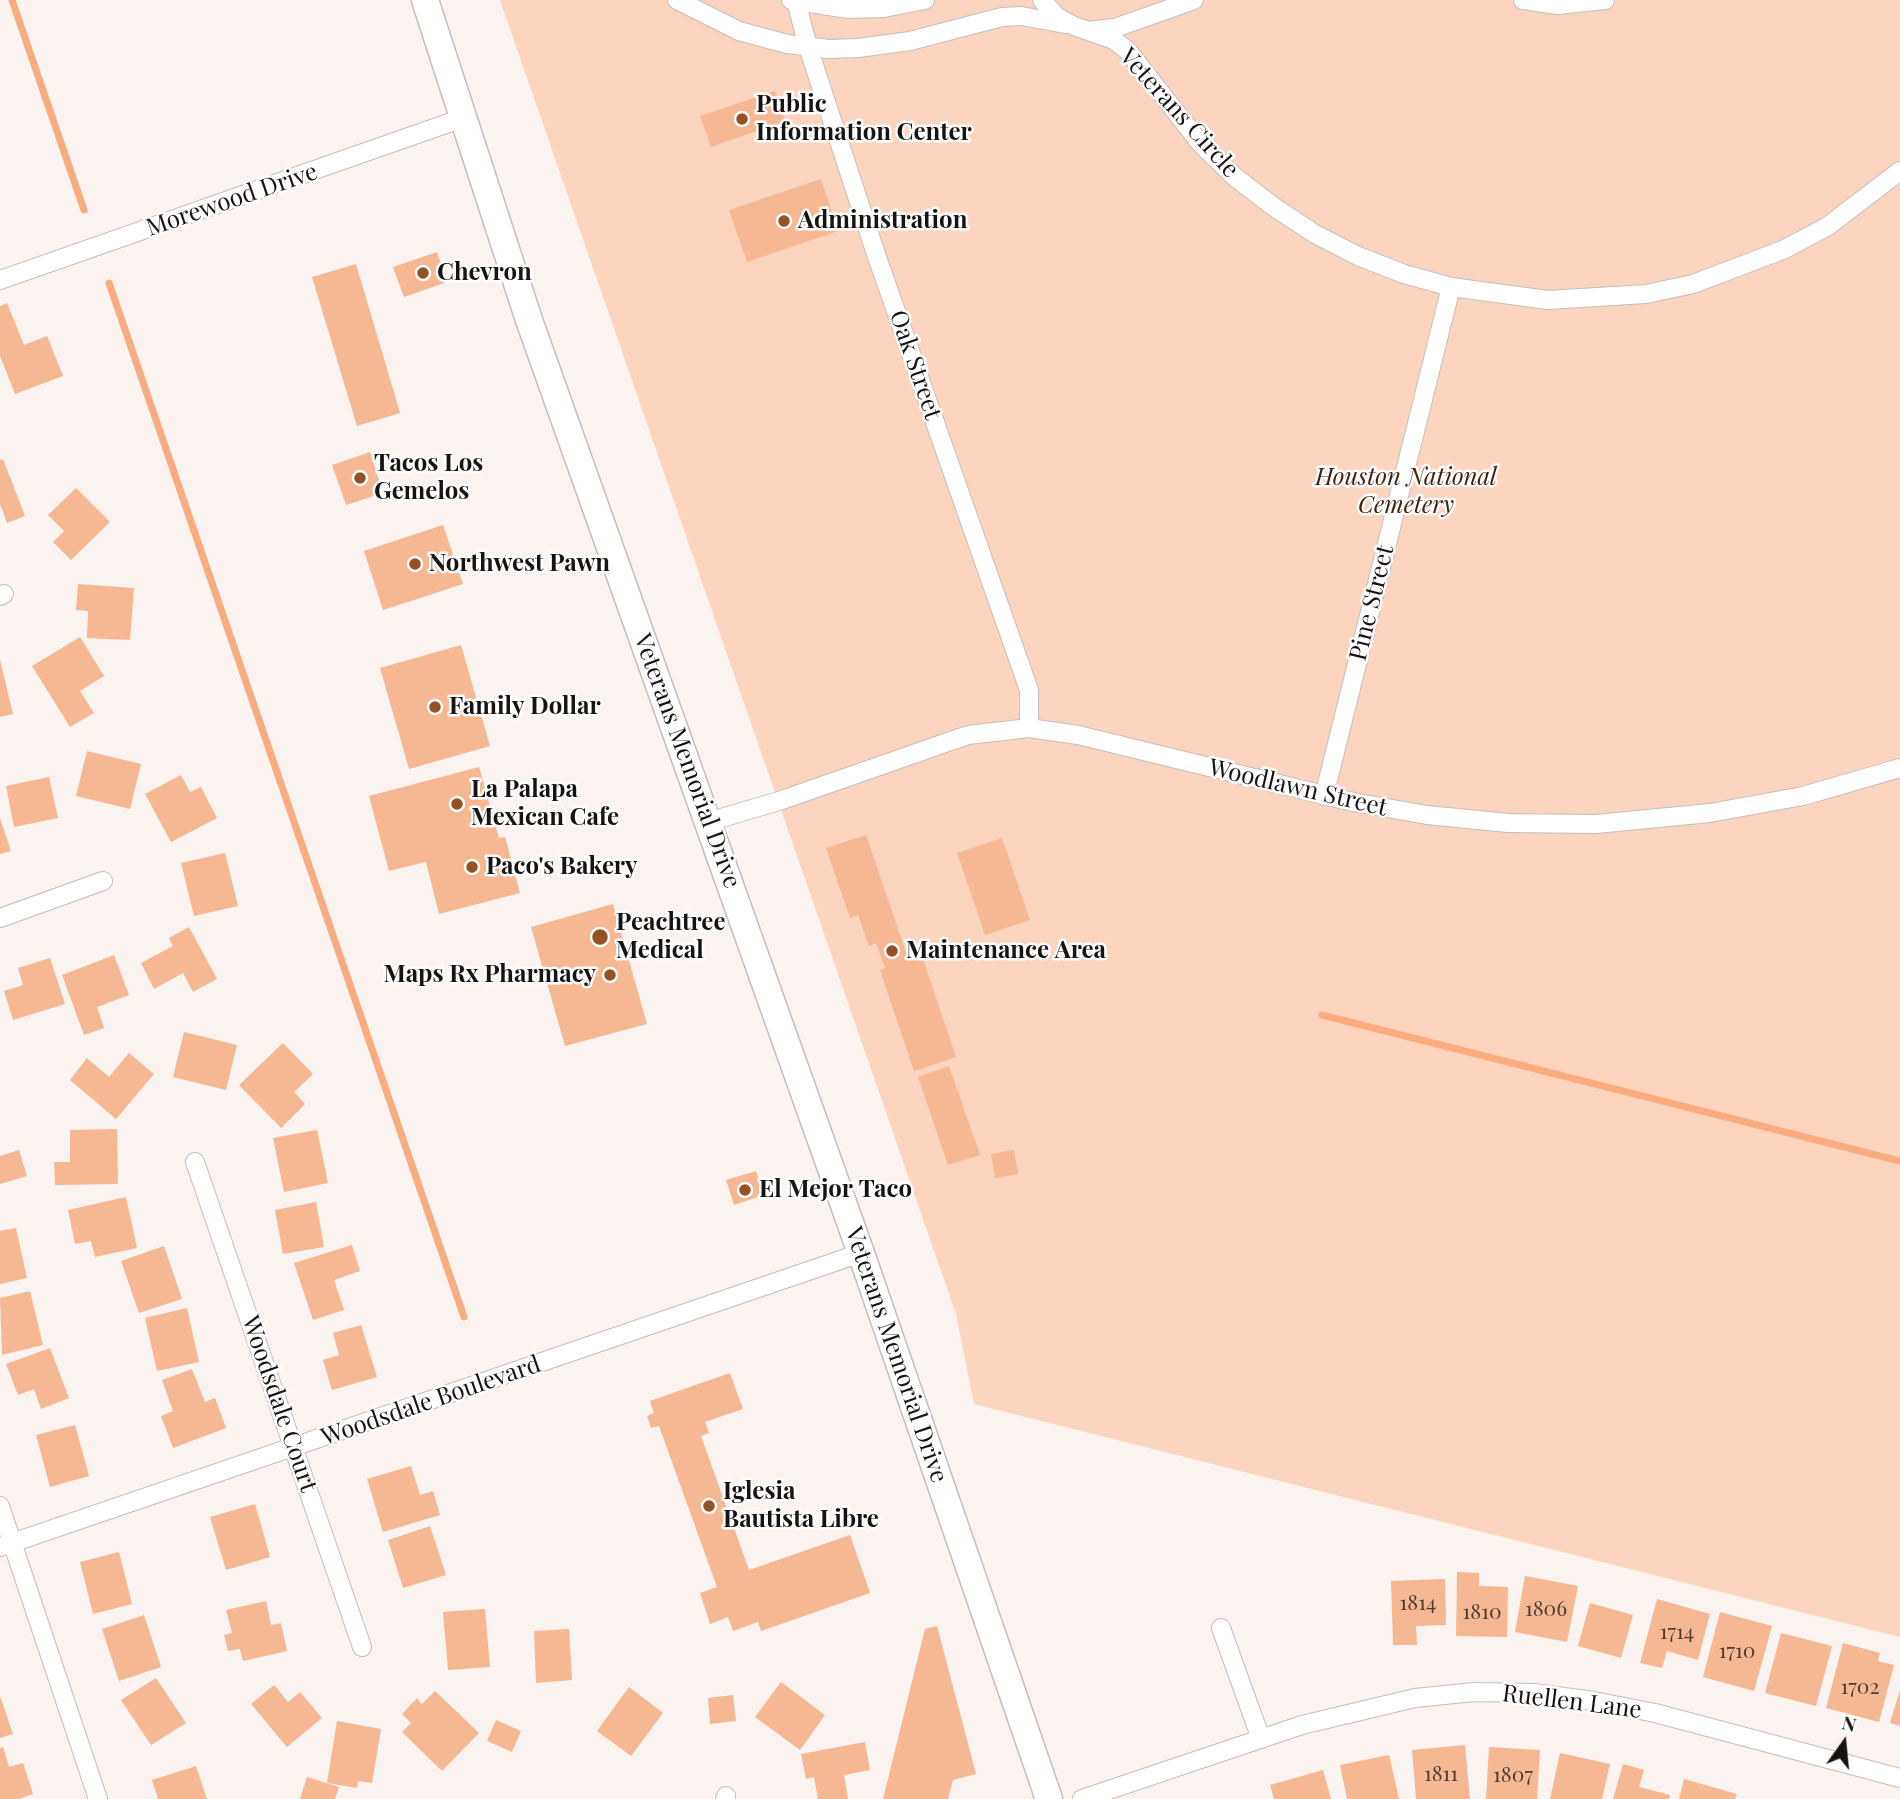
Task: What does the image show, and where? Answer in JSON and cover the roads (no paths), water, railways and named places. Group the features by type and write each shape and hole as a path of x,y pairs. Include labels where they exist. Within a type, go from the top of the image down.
{"main road":[{"name":"Veterans Memorial Drive","path":"425,0 529,320 861,1253 1049,1799"}],"street":[{"path":"677,0 738,31 808,47 878,46 915,40 1002,17 1044,19 1074,26"},
{"path":"794,1 823,7 866,9 925,0"},
{"name":"Veterans Circle","path":"1042,0 1056,16 1074,26 1094,30 1128,51 1200,143 1235,177 1273,207 1315,234 1358,256 1404,274 1451,287 1499,296 1585,299 1646,294 1693,284 1785,250 1868,198 1900,171"},
{"path":"1094,30 1115,28 1194,0"},
{"path":"1523,0 1558,5 1605,0"},
{"name":"Oak Street","path":"794,1 877,257 1029,690 1029,728"},
{"name":"Morewood Drive","path":"0,280 463,118"},
{"name":"Pine Street","path":"1324,796 1451,287"},
{"name":"Woodlawn Street","path":"708,822 779,801 968,735 1029,728 1078,735 1324,796 1468,820 1596,824 1761,805 1900,768"},
{"path":"0,918 103,881"},
{"name":"Woodsdale Court","path":"195,1162 362,1647"},
{"name":"Woodsdale Boulevard","path":"7,1545 861,1253"},
{"path":"0,1506 7,1545 98,1799"},
{"path":"1221,1628 1261,1739"},
{"name":"Ruellen Lane","path":"1082,1799 1356,1710 1415,1698 1474,1692 1534,1693 1655,1713 1900,1778"}],"waterway":[{"path":"12,0 84,210"},
{"path":"109,283 464,1317"},
{"path":"1322,1015 1900,1161"}],"place":[{"name":"Public Information Center","path":"742,119"},
{"name":"Administration","path":"784,221"},
{"name":"Chevron","path":"423,273"},
{"name":"Tacos Los Gemelos","path":"360,478"},
{"name":"Northwest Pawn","path":"415,564"},
{"name":"Family Dollar","path":"435,707"},
{"name":"La Palapa Mexican Cafe","path":"457,804"},
{"name":"Paco's Bakery","path":"472,867"},
{"name":"Peachtree Medical","path":"600,937"},
{"name":"Maintenance Area","path":"892,951"},
{"name":"Maps Rx Pharmacy","path":"610,975"},
{"name":"El Mejor Taco","path":"745,1190"},
{"name":"Iglesia Bautista Libre","path":"709,1506"}],"park label":[{"name":"Houston National Cemetery","path":"1406,492"}]}
